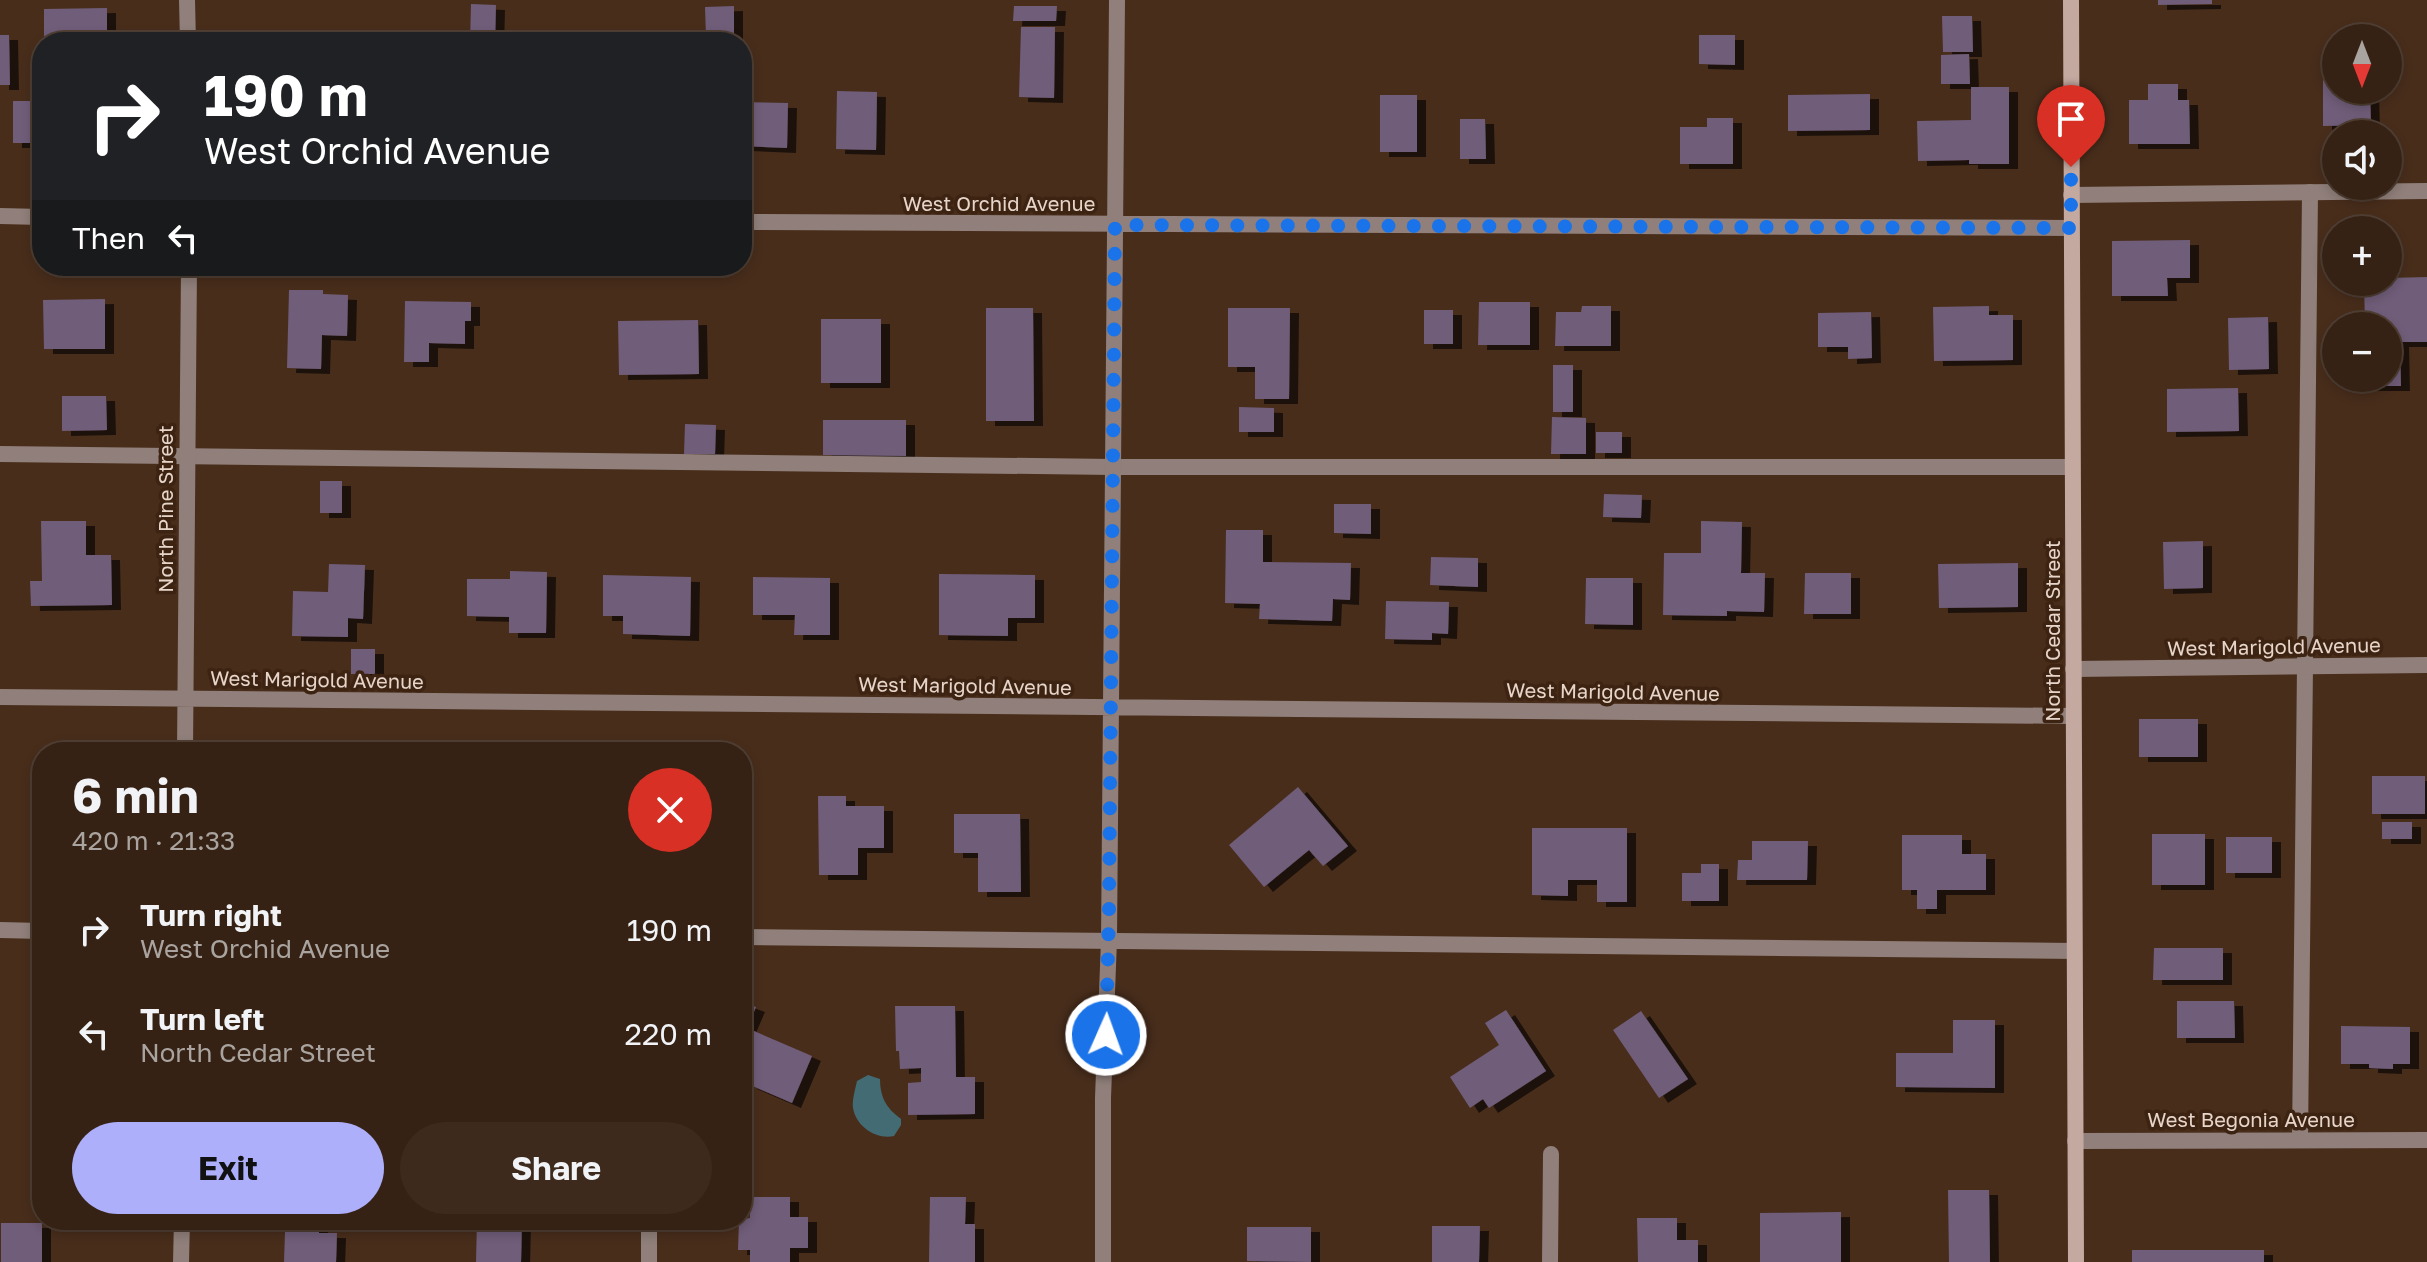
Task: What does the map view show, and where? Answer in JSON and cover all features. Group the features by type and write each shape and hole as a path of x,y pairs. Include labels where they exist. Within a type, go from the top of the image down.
{"street":[{"path":"187,0 188,32"},
{"path":"1103,1262 1103,1098 1109,940 1117,0"},
{"name":"North Cedar Street","path":"2071,0 2076,1262"},
{"path":"2071,195 2427,191"},
{"path":"2300,1140 2310,192"},
{"path":"0,216 32,217"},
{"name":"West Orchid Avenue","path":"752,222 2071,228"},
{"name":"North Pine Street","path":"185,742 189,276"},
{"path":"0,454 1113,467 2072,467"},
{"name":"West Marigold Avenue","path":"2073,669 2427,665"},
{"name":"West Marigold Avenue","path":"0,697 2073,716"},
{"path":"0,930 32,931"},
{"path":"752,937 2074,951"},
{"name":"West Begonia Avenue","path":"2075,1141 2427,1140"},
{"path":"1550,1262 1551,1154"},
{"path":"181,1262 182,1230"},
{"path":"649,1230 649,1262"}],"water":[{"path":"868,1075 880,1079 885,1102 901,1119 894,1136 881,1136 868,1131 855,1115 853,1102 857,1081"}],"building":[{"path":"2158,0 2212,0 2212,4 2158,5"},
{"path":"471,4 496,5 495,32 470,32"},
{"path":"734,6 734,32 706,32 705,7"},
{"path":"1014,6 1057,6 1056,21 1013,21"},
{"path":"107,8 107,32 44,32 44,9"},
{"path":"1942,16 1972,16 1973,52 1943,52"},
{"path":"1021,27 1055,27 1054,98 1019,97"},
{"path":"0,35 9,35 10,85 0,85"},
{"path":"1699,35 1735,35 1735,65 1699,64"},
{"path":"1969,54 1970,84 1941,84 1941,55"},
{"path":"2148,84 2178,84 2178,100 2189,100 2190,144 2129,144 2129,100 2148,100"},
{"path":"1971,87 2009,87 2009,164 1969,164 1969,160 1918,161 1917,121 1971,120"},
{"path":"837,91 877,92 876,150 836,149"},
{"path":"1870,94 1870,130 1788,131 1788,95"},
{"path":"1380,95 1417,95 1417,152 1380,152"},
{"path":"13,101 32,101 32,143 13,143"},
{"path":"752,102 788,103 787,148 752,146"},
{"path":"2323,104 2370,104 2371,120 2323,120"},
{"path":"1707,118 1733,118 1733,164 1680,164 1680,127 1707,127"},
{"path":"1460,119 1485,119 1486,159 1460,159"},
{"path":"2190,240 2190,278 2167,278 2168,296 2112,296 2112,241"},
{"path":"2427,277 2427,342 2402,342 2402,312 2365,312 2364,296 2402,296 2402,278"},
{"path":"289,290 323,290 323,294 348,295 347,336 322,335 321,369 287,368"},
{"path":"105,299 105,349 44,349 43,300"},
{"path":"405,301 471,302 471,321 465,321 465,344 429,343 429,362 404,362"},
{"path":"1479,302 1530,302 1530,345 1478,345"},
{"path":"1582,306 1611,306 1611,346 1555,346 1556,312 1581,312"},
{"path":"1989,306 1989,315 2013,315 2013,360 1934,361 1933,307"},
{"path":"986,308 1033,308 1034,421 986,421"},
{"path":"1228,308 1290,308 1289,399 1255,399 1255,367 1228,367"},
{"path":"1424,310 1453,310 1453,344 1424,344"},
{"path":"1871,312 1872,358 1848,359 1848,347 1818,347 1818,313"},
{"path":"2268,317 2269,369 2229,370 2228,318"},
{"path":"821,319 881,319 881,383 821,383"},
{"path":"698,320 699,374 619,375 618,321"},
{"path":"1553,365 1573,365 1573,412 1553,412"},
{"path":"2238,388 2239,431 2167,432 2167,389"},
{"path":"62,396 106,396 107,430 62,431"},
{"path":"1239,407 1274,408 1274,432 1239,432"},
{"path":"1552,417 1586,418 1586,454 1551,454"},
{"path":"823,420 906,420 906,456 823,455"},
{"path":"685,424 716,425 715,454 684,454"},
{"path":"1596,432 1622,432 1622,453 1596,453"},
{"path":"320,481 342,481 342,513 320,513"},
{"path":"1604,494 1642,495 1641,518 1603,517"},
{"path":"1334,504 1371,504 1371,534 1334,533"},
{"path":"41,521 86,521 86,555 111,555 112,605 31,606 30,581 42,581"},
{"path":"1701,521 1742,522 1741,573 1765,573 1764,612 1727,611 1727,616 1663,615 1664,553 1701,553"},
{"path":"1226,530 1263,530 1263,562 1351,563 1350,600 1333,599 1332,621 1259,619 1260,604 1225,603"},
{"path":"2203,541 2203,588 2164,589 2163,542"},
{"path":"1431,557 1478,558 1478,587 1430,585"},
{"path":"2018,563 2018,607 1939,608 1938,564"},
{"path":"329,564 365,565 363,619 348,618 348,637 292,636 293,591 328,592"},
{"path":"510,571 547,572 546,633 509,633 509,617 467,616 467,579 510,579"},
{"path":"1805,573 1851,573 1851,614 1804,614"},
{"path":"939,574 1035,575 1035,618 1008,618 1008,636 939,635"},
{"path":"603,575 691,577 690,636 623,634 623,616 603,616"},
{"path":"753,577 830,578 830,635 794,635 795,615 753,615"},
{"path":"1586,578 1633,578 1633,625 1585,624"},
{"path":"1386,601 1449,602 1448,634 1432,633 1432,640 1385,639"},
{"path":"351,649 375,649 375,674 351,674"},
{"path":"2139,719 2198,719 2198,757 2139,757"},
{"path":"2372,776 2425,776 2425,814 2372,814"},
{"path":"1298,787 1348,846 1323,866 1309,850 1264,887 1229,845"},
{"path":"818,796 846,796 846,806 884,806 884,848 858,848 858,875 819,875"},
{"path":"954,814 1020,814 1021,892 978,892 978,853 954,853"},
{"path":"2382,822 2412,822 2412,839 2382,839"},
{"path":"1532,828 1627,828 1627,902 1597,902 1597,880 1568,880 1568,896 1532,895"},
{"path":"2152,834 2205,834 2205,885 2152,885"},
{"path":"1902,835 1962,835 1962,854 1986,854 1986,890 1937,890 1937,909 1917,909 1917,890 1902,890"},
{"path":"2226,837 2272,837 2272,873 2226,873"},
{"path":"1752,841 1808,841 1807,880 1737,880 1738,860 1752,860"},
{"path":"1701,864 1719,864 1719,901 1682,901 1682,873 1701,873"},
{"path":"2154,948 2223,948 2223,980 2153,980"},
{"path":"2177,1001 2234,1001 2235,1038 2177,1038"},
{"path":"895,1006 955,1006 956,1077 975,1077 975,1114 908,1115 908,1083 921,1082 921,1068 900,1069 899,1051 896,1051"},
{"path":"1506,1010 1546,1071 1489,1108 1483,1099 1470,1108 1450,1077 1499,1045 1485,1023"},
{"path":"1641,1011 1688,1079 1659,1098 1613,1030"},
{"path":"1953,1020 1995,1020 1995,1088 1896,1087 1896,1053 1953,1053"},
{"path":"2341,1026 2410,1027 2410,1064 2393,1064 2393,1069 2369,1068 2369,1064 2341,1064"},
{"path":"752,1030 812,1056 792,1103 752,1086"},
{"path":"1948,1190 1989,1190 1990,1262 1949,1262"},
{"path":"752,1197 790,1197 790,1217 808,1217 808,1248 790,1248 790,1262 750,1262 750,1250 738,1250 739,1230 752,1230"},
{"path":"930,1197 966,1197 965,1224 975,1224 975,1262 929,1262"},
{"path":"1841,1212 1841,1262 1760,1262 1760,1213"},
{"path":"1637,1218 1677,1218 1677,1240 1698,1240 1698,1262 1638,1262"},
{"path":"1,1223 32,1223 32,1230 42,1230 42,1262 1,1262"},
{"path":"1432,1226 1480,1226 1479,1262 1432,1262"},
{"path":"1247,1227 1311,1227 1311,1262 1247,1261"},
{"path":"319,1230 319,1233 337,1233 336,1262 284,1262 285,1232"},
{"path":"477,1230 522,1230 521,1262 476,1262"},
{"path":"2132,1250 2264,1250 2264,1262 2132,1262"}],"route":[{"path":"1106,1035 1115,225 2071,228 2071,167"}]}
